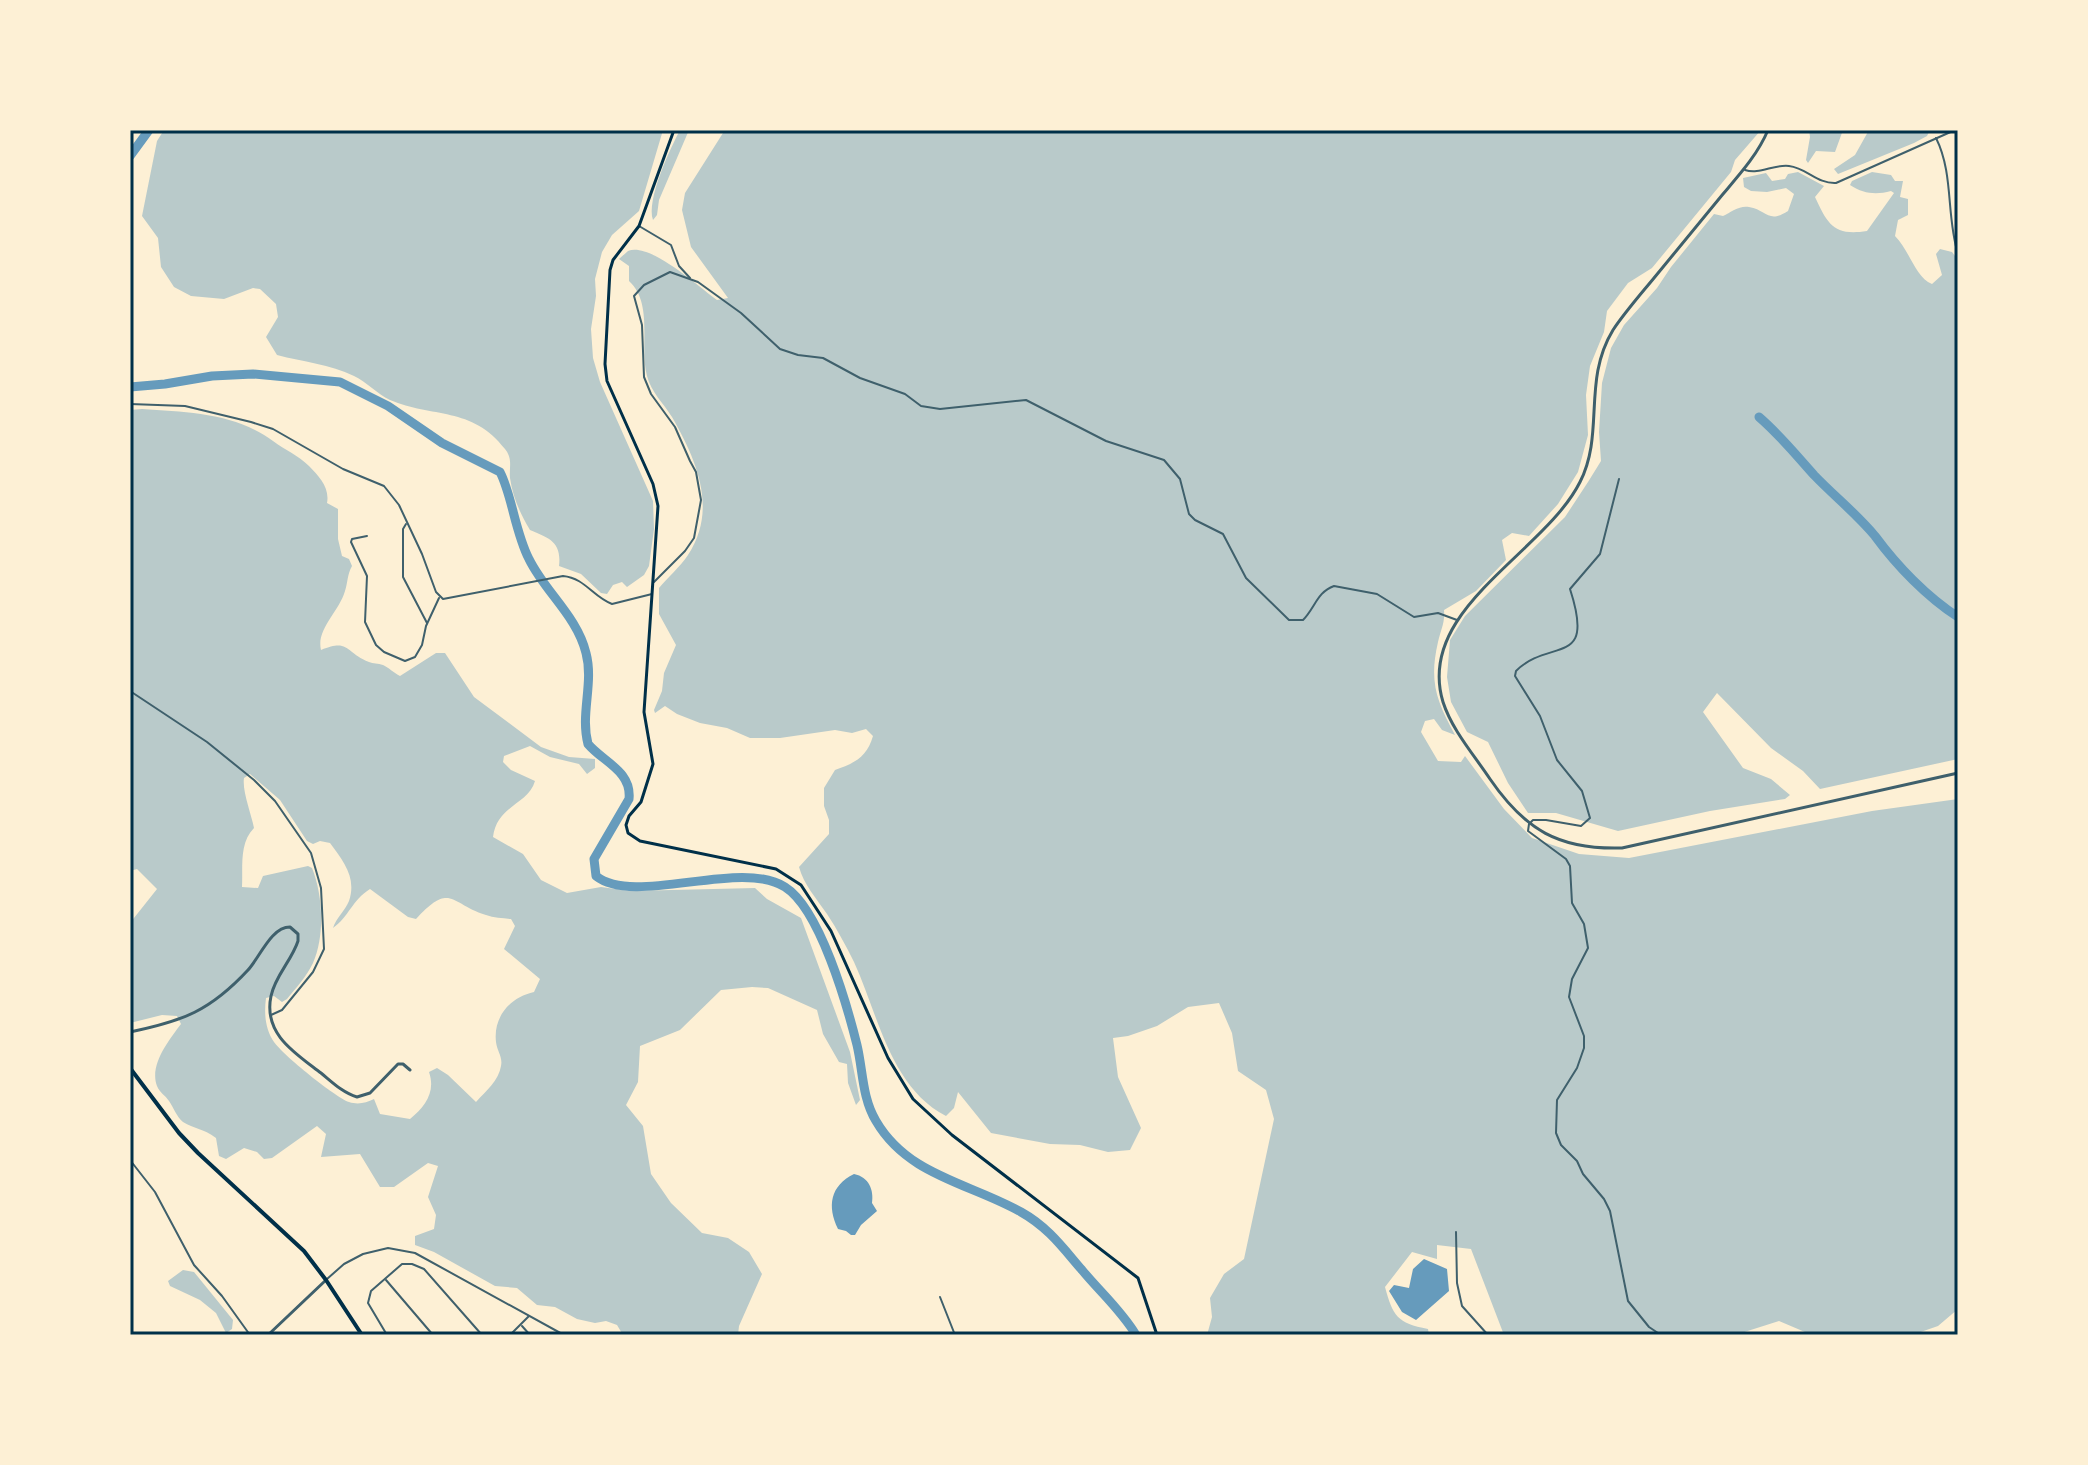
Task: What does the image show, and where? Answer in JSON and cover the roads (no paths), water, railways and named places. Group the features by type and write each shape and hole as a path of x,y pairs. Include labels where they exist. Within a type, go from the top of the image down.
{"main road":[{"path":"674,130 639,226 617,253 610,270 605,372 611,393 657,497 644,712 653,764 641,802 627,820 628,833 640,841 776,869 801,885 831,931 888,1058 913,1099 952,1135 1133,1273 1141,1282 1157,1335"},
{"path":"130,1068 188,1143 304,1251 362,1335"}],"street":[{"path":"1768,130 1744,169 1613,331 1597,367 1591,449 1581,481 1557,517 1457,620 1446,638 1440,665 1443,704 1500,793 1529,824 1570,844 1622,848 1958,773"},
{"path":"1744,169 1753,172 1792,166 1822,182 1836,183 1955,130"},
{"path":"1936,138 1942,151 1958,254"},
{"path":"639,226 671,245 679,266 691,279 741,313 780,349 823,358 860,378 905,394 921,406 940,409 1026,400 1106,441 1164,460 1180,479 1189,514 1223,534 1246,578 1289,620 1303,620 1321,594 1334,586 1377,594 1414,617 1438,613 1457,620"},
{"path":"653,582 694,538 701,500 696,472 675,427 651,394 644,377 642,325 634,296 644,285 670,272 691,279"},
{"path":"130,404 185,406 214,411 273,429 343,469 384,486 392,494 407,523 440,597"},
{"path":"1619,479 1600,554 1570,589 1579,620 1574,637 1569,646 1532,659 1516,671 1519,685 1540,716 1557,760 1582,791 1590,818 1581,826 1533,820 1528,831 1566,859 1570,866 1572,903 1584,924 1588,948 1572,979 1569,997 1584,1036 1584,1048 1577,1068 1557,1100 1556,1133 1561,1145 1577,1161 1610,1211 1628,1301 1649,1327 1661,1335"},
{"path":"407,523 403,529 403,577 427,623"},
{"path":"367,536 352,539 351,542 367,576 365,622 376,645 384,652 400,660 410,660 419,651 427,623 440,597"},
{"path":"440,597 448,598 551,577 576,578 612,604 653,593"},
{"path":"130,691 207,742 254,780 275,801 311,853 321,888 324,949 313,972 282,1010 270,1016"},
{"path":"130,1032 174,1023 201,1010 247,971 277,931 290,927 298,934 298,941 271,992 270,1016 282,1042 350,1095 363,1097 370,1093 400,1063 410,1070"},
{"path":"130,1160 155,1192 194,1265 222,1296 250,1335"},
{"path":"1456,1232 1457,1283 1462,1306 1488,1335"},
{"path":"268,1335 344,1264 363,1254 388,1248 430,1259 564,1335"},
{"path":"387,1335 368,1303 371,1291 402,1264 424,1269 482,1335"},
{"path":"385,1279 433,1335"},
{"path":"940,1297 955,1335"},
{"path":"510,1335 529,1315"},
{"path":"521,1325 530,1335"}],"water":[{"path":"854,1174 869,1185 872,1203 877,1211 855,1235 851,1235 838,1229 832,1205 835,1191"},
{"path":"1424,1259 1447,1269 1449,1291 1416,1320 1402,1312 1389,1291 1394,1285 1409,1288 1413,1269"}],"waterway":[{"path":"130,156 149,130"},
{"path":"130,387 253,374 340,382 388,406 442,443 500,472 529,559 582,640 589,676 585,721 588,744 621,774 629,789 629,799 594,859 596,876 613,884 636,887 742,877 766,879 785,887 798,898 810,915 830,959 859,1054 868,1103 889,1140 922,1166 1001,1202 1039,1224 1117,1309 1136,1335"},
{"path":"1759,417 1861,520 1913,580 1958,617"}]}
